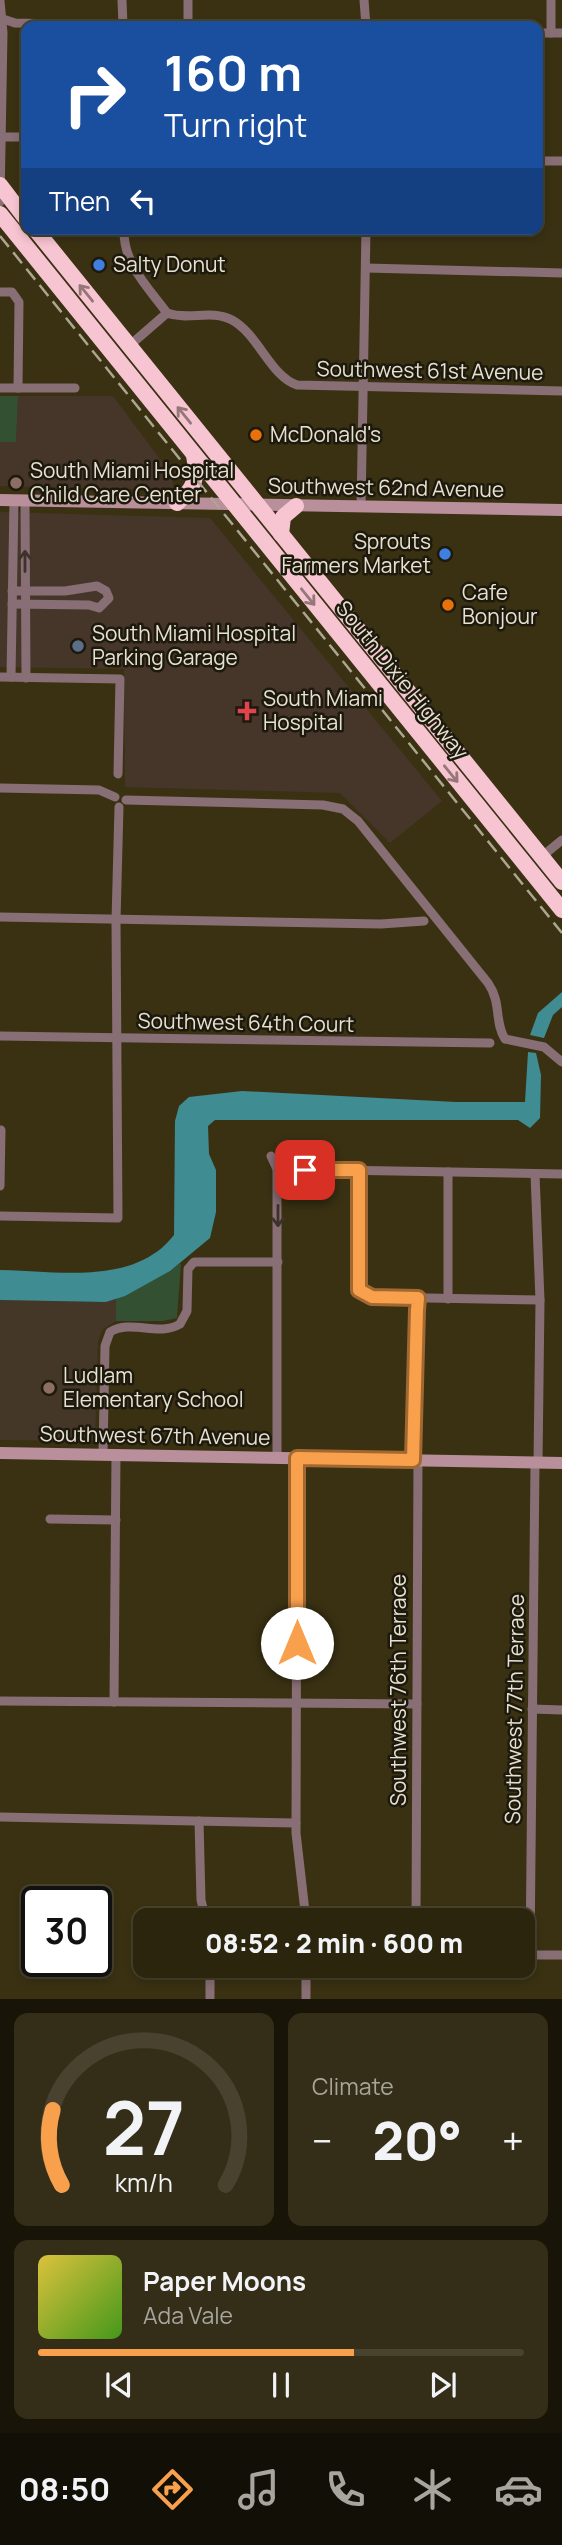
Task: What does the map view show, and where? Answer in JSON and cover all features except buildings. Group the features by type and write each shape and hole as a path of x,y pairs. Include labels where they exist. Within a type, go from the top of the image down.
{"highway":[{"path":"0,186 21,213"},
{"name":"South Dixie Highway","path":"0,214 562,910"},
{"name":"South Dixie Highway","path":"40,235 562,882"},
{"path":"99,337 129,346 125,361 127,372"},
{"path":"177,503 191,491 197,478 194,455"},
{"path":"281,534 283,517 296,506"}],"street":[{"path":"122,0 122,21"},
{"path":"186,21 188,0"},
{"path":"364,0 366,21"},
{"path":"551,0 551,33"},
{"path":"0,1 0,202"},
{"path":"1,18 21,23"},
{"path":"543,33 562,33"},
{"path":"1,137 21,137"},
{"path":"543,160 562,161"},
{"path":"124,235 131,265 167,313 129,346"},
{"path":"361,507 366,235"},
{"path":"366,268 562,273"},
{"path":"0,292 12,292 19,302 18,388"},
{"name":"Southwest 61st Avenue","path":"167,313 222,316 234,321 292,384 363,388 562,391"},
{"path":"0,388 75,388"},
{"name":"Southwest 62nd Avenue","path":"0,500 562,510"},
{"path":"12,677 12,591 19,500"},
{"path":"19,500 25,591 26,678"},
{"path":"12,591 102,587 109,598 101,608 89,605 12,604"},
{"path":"89,605 87,595 92,588"},
{"path":"0,677 120,679 118,774"},
{"path":"0,788 99,790 120,802 323,805 343,809 358,821 488,983 498,1002 503,1037 513,1042 544,1047 562,1062"},
{"path":"0,1216 118,1218 116,920 120,802"},
{"path":"528,869 562,841"},
{"path":"0,917 381,924 424,921"},
{"name":"Southwest 64th Court","path":"0,1036 491,1043"},
{"path":"0,1186 1,1130"},
{"path":"271,1156 277,1169 276,1457"},
{"path":"277,1169 562,1174"},
{"path":"359,1170 357,1280 360,1293 372,1297 540,1300"},
{"path":"448,1172 448,1298"},
{"name":"Southwest 77th Terrace","path":"528,1908 540,1300 535,1174"},
{"path":"114,1702 116,1520 110,1454 104,1429 105,1346 112,1330 127,1327 167,1329 180,1324 187,1311 188,1271 192,1263 278,1262"},
{"name":"Southwest 76th Terrace","path":"416,1908 415,1460 418,1298"},
{"name":"Southwest 67th Avenue","path":"0,1453 562,1463"},
{"path":"297,1458 296,1823 305,1908"},
{"path":"50,1519 116,1520"},
{"path":"0,1700 297,1705 416,1704"},
{"path":"532,1709 562,1710"},
{"path":"0,1817 296,1823"},
{"path":"199,1821 200,1894 203,1908"},
{"path":"535,1955 562,1955"},
{"path":"210,1978 210,1999"},
{"path":"306,1978 306,1999"}],"shaded area":[{"path":"18,396 113,396 171,474 174,490 0,486 0,442 16,442"},
{"name":"South Miami Hospital","path":"0,512 210,518 442,801 390,843 340,793 125,787 124,669 0,667"},
{"name":"Ludlam Elementary School","path":"116,1299 116,1321 103,1329 98,1341 95,1439 0,1440 0,1300 106,1302"}],"green space":[{"path":"0,396 18,396 16,442 0,442"},
{"path":"181,1263 177,1318 163,1321 116,1321 116,1299"}],"water":[{"path":"562,992 562,1007 553,1015 544,1038 530,1035 538,1013"},
{"path":"528,1052 536,1053 541,1075 540,1118 530,1128 518,1120 215,1120 208,1126 209,1154 216,1170 216,1212 210,1238 170,1271 125,1296 106,1302 0,1300 0,1270 70,1273 117,1269 158,1251 174,1235 175,1121 179,1106 189,1097 242,1091 456,1102 525,1102"}],"railway":[{"path":"0,236 562,933"}],"place":[{"name":"Salty Donut","path":"99,265"},
{"name":"McDonald's","path":"256,435"},
{"name":"South Miami Hospital Child Care Center","path":"16,483"},
{"name":"Sprouts Farmers Market","path":"445,554"},
{"name":"Cafe Bonjour","path":"448,605"},
{"name":"South Miami Hospital Parking Garage","path":"78,646"},
{"name":"South Miami Hospital","path":"247,711"},
{"name":"Ludlam Elementary School","path":"49,1388"}],"route":[{"path":"297,1643 297,1458 413,1460 418,1298 372,1297 360,1293 357,1280 359,1170 305,1170"}]}
